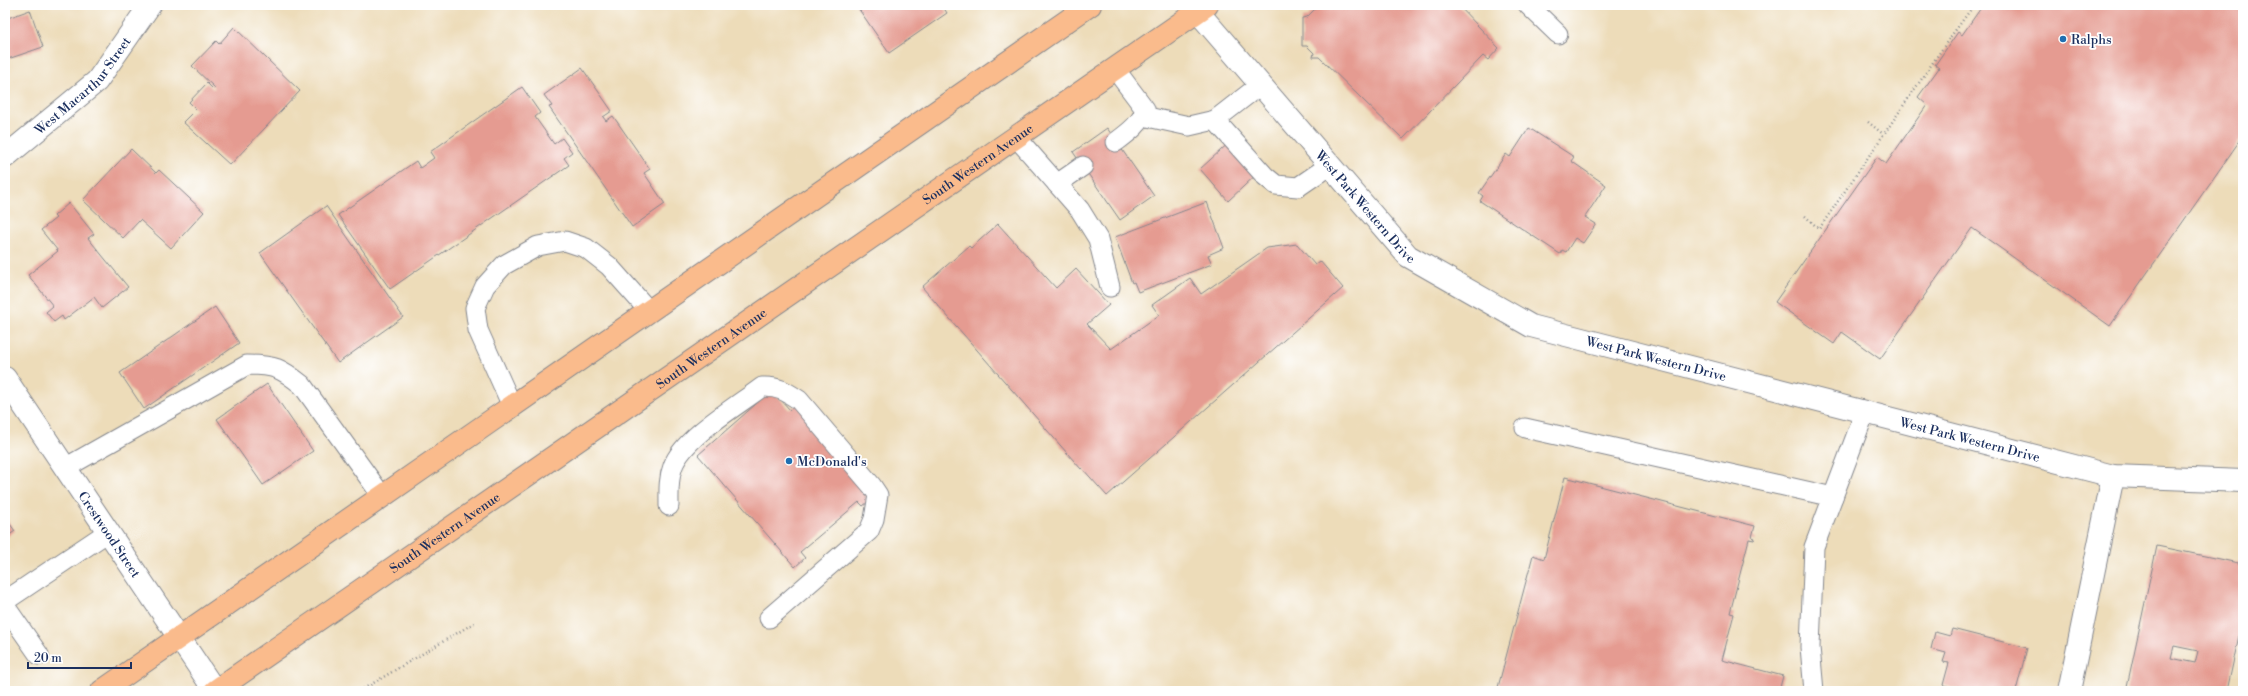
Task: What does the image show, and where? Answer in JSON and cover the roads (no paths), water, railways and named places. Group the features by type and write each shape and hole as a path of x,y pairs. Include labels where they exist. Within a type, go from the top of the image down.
{"main road":[{"path":"102,691 1090,5"},
{"name":"South Western Avenue","path":"215,691 1016,138 1115,69 1199,7"}],"street":[{"name":"West Macarthur Street","path":"5,157 97,81 150,5"},
{"name":"West Park Western Drive","path":"1199,7 1260,85 1408,256 1531,326 2113,476 2243,481"},
{"name":"Crestwood Street","path":"5,378 215,691"},
{"path":"2070,691 2113,476"}],"lane":[{"path":"1528,5 1558,34"},
{"path":"1115,69 1144,108 1143,116 1129,133 1116,142"},
{"path":"1143,116 1189,126 1215,120 1260,85"},
{"path":"1215,120 1265,176 1276,185 1298,187 1330,166"},
{"path":"1016,138 1080,210 1098,239 1110,287"},
{"path":"1057,184 1083,166"},
{"path":"512,406 478,330 475,308 485,286 504,265 538,246 565,241 586,248 609,266 649,311"},
{"path":"65,468 247,365 267,365 284,371 302,386 382,496"},
{"path":"669,506 669,479 673,465 683,449 696,436 762,387 773,386 786,391 799,400 872,486 878,495 877,503 869,531 768,618"},
{"path":"1814,691 1810,647 1814,547 1865,412"},
{"path":"1525,428 1833,497"},
{"path":"5,601 108,532"},
{"path":"5,606 38,655"}],"place":[{"name":"Ralphs","path":"2063,39"},
{"name":"McDonald's","path":"789,461"}]}
